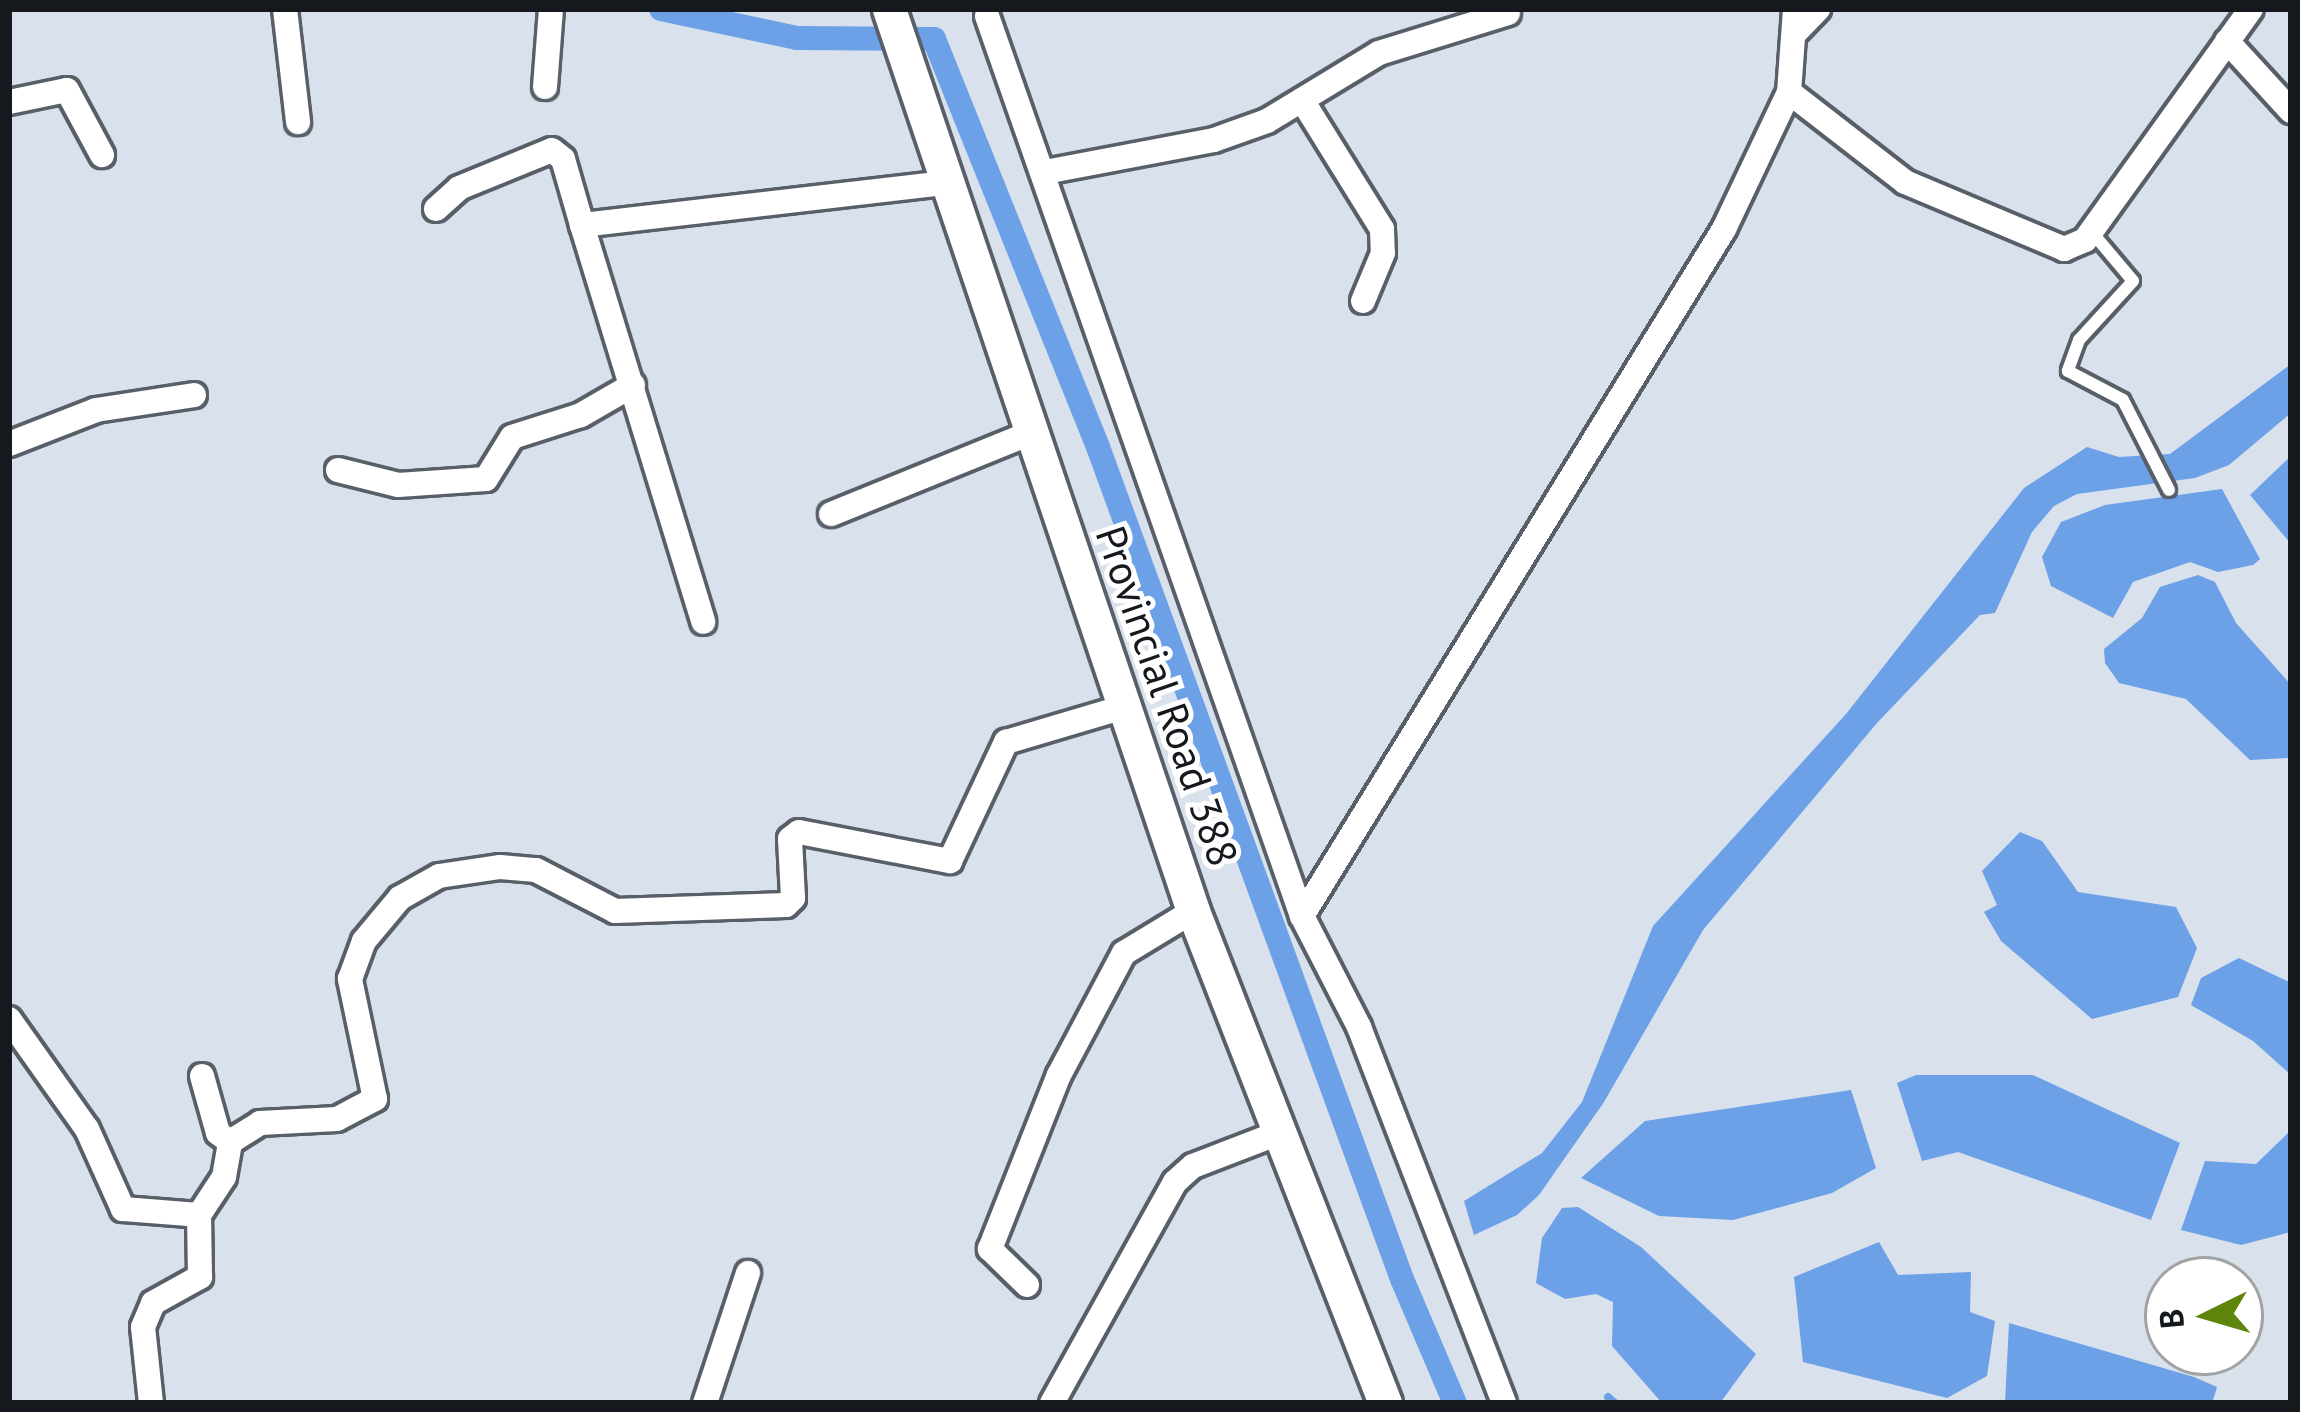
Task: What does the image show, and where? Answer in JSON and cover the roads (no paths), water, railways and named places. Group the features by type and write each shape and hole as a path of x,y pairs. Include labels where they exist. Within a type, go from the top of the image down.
{"main road":[{"name":"Provincial Road 388","path":"889,9 1193,911 1276,1134 1385,1403"}],"street":[{"path":"285,9 298,122"},
{"path":"545,86 551,9"},
{"path":"1302,916 1724,229 1790,92 1796,21 1818,9"},
{"path":"1790,92 1905,182 2064,249 2085,240 2251,9"},
{"path":"990,11 1302,916 1359,1028 1504,1403"},
{"path":"1045,172 1214,140 1302,100 1379,53 1508,13"},
{"path":"2227,40 2291,112"},
{"path":"9,102 67,90 102,154"},
{"path":"1302,100 1382,229 1383,253 1364,302"},
{"path":"436,209 459,188 552,150 563,159 703,622"},
{"path":"582,225 745,201 838,201 945,182"},
{"path":"338,470 398,485 486,479 512,437 581,415 633,385"},
{"path":"9,444 96,410 194,395"},
{"path":"831,514 1030,433"},
{"path":"151,1403 143,1328 153,1303 200,1277 199,1215 224,1177 230,1142 260,1123 337,1119 375,1100 350,979 354,959 377,921 439,876 536,870 615,911 786,905 793,898 793,833 950,861 1006,742 1124,706"},
{"path":"1027,1285 992,1259 990,1249 1059,1075 1124,953 1193,911"},
{"path":"9,1019 86,1129 123,1209 199,1215"},
{"path":"202,1076 218,1133 230,1142"},
{"path":"1052,1403 1175,1183 1193,1166 1276,1134"},
{"path":"705,1403 748,1273"}],"lane":[{"path":"2096,237 2134,276 2079,340 2068,371 2123,400 2153,449 2169,490"}],"water":[{"path":"2291,364 2291,413 2229,465 2195,478 2077,494 2054,506 2032,532 1995,613 1980,615 1877,723 1703,930 1604,1102 1539,1195 1517,1215 1474,1235 1464,1201 1542,1153 1582,1102 1653,926 1846,714 2024,488 2087,447 2119,457 2170,454"},
{"path":"2291,456 2291,544 2250,495"},
{"path":"2222,489 2260,559 2253,565 2218,572 2190,562 2133,582 2113,618 2051,586 2042,557 2061,522 2105,505"},
{"path":"2198,575 2215,582 2236,623 2291,685 2290,758 2250,760 2186,699 2119,683 2105,663 2104,649 2142,618 2160,587"},
{"path":"2020,832 2042,841 2078,892 2176,907 2197,948 2178,997 2092,1019 2001,941 1984,912 1997,905 1982,871"},
{"path":"2239,958 2291,983 2291,1075 2253,1041 2191,1005 2201,978"},
{"path":"1916,1075 2033,1075 2180,1143 2151,1220 1958,1152 1922,1161 1897,1083"},
{"path":"1851,1090 1876,1168 1832,1193 1733,1220 1659,1216 1581,1178 1645,1121"},
{"path":"2291,1130 2291,1232 2241,1245 2181,1230 2205,1161 2256,1164"},
{"path":"1578,1207 1641,1247 1756,1354 1720,1403 1662,1403 1612,1346 1613,1302 1596,1294 1565,1299 1536,1283 1542,1238 1562,1208"},
{"path":"1879,1242 1898,1275 1971,1272 1970,1312 1995,1321 1987,1376 1947,1398 1803,1362 1794,1277"},
{"path":"2009,1323 2144,1362 2144,1376 2191,1376 2217,1387 2212,1403 2005,1403"}],"waterway":[{"path":"661,9 797,38 934,39 1098,447 1402,1279 1455,1403"},
{"path":"1608,1397 1615,1403"}]}
